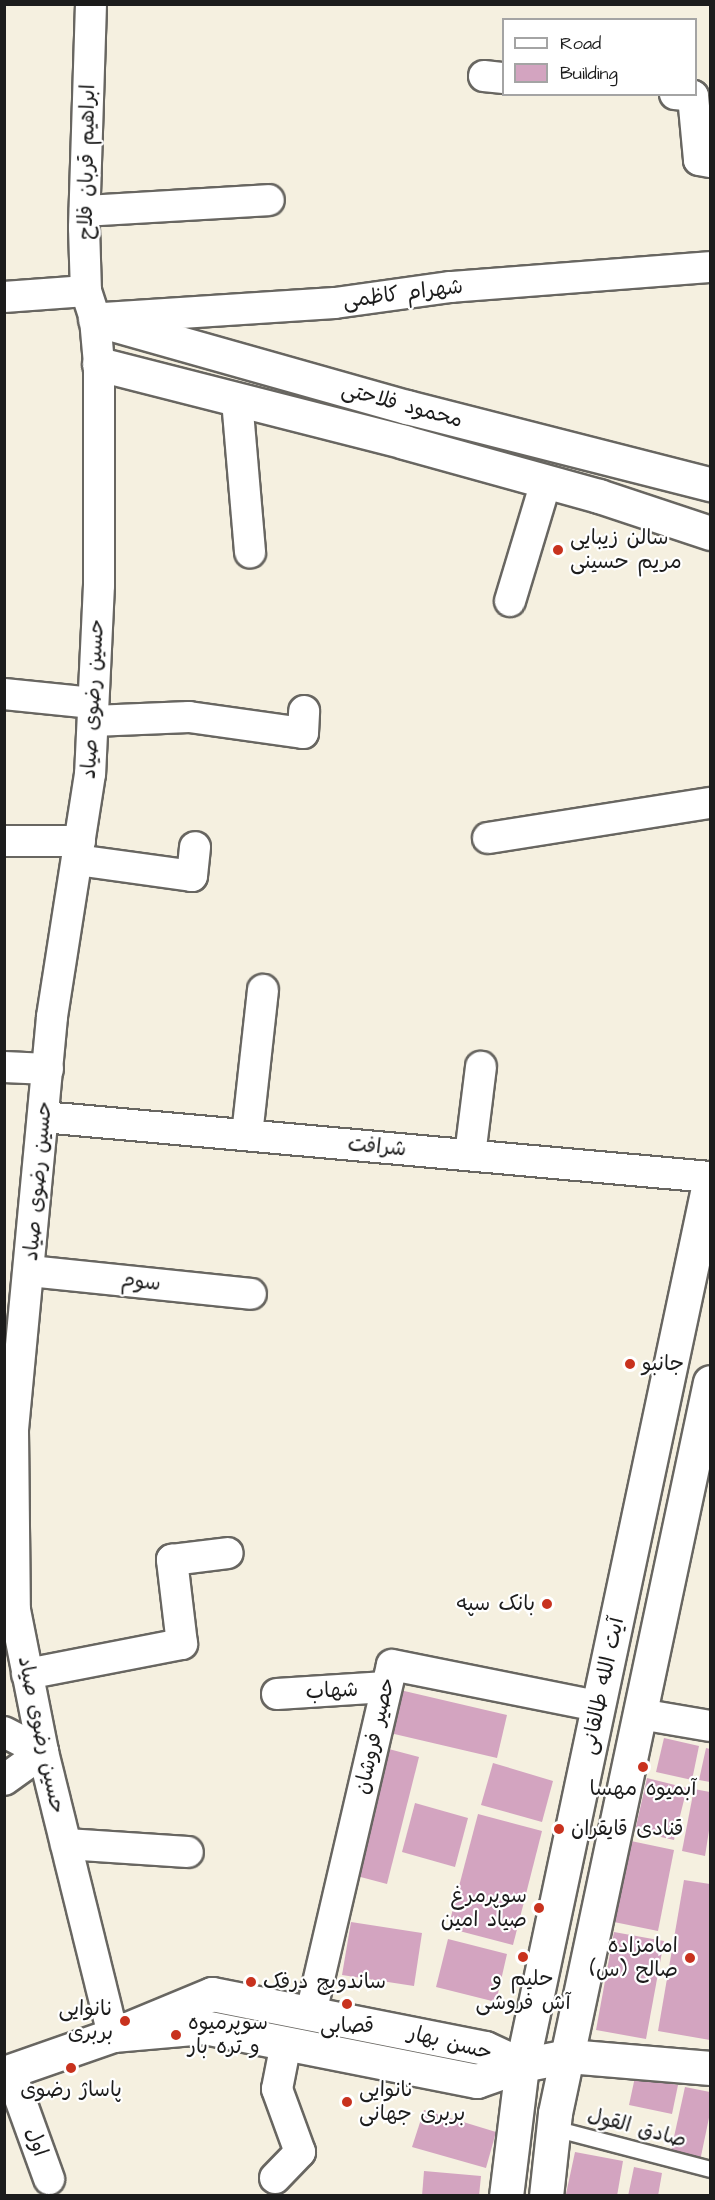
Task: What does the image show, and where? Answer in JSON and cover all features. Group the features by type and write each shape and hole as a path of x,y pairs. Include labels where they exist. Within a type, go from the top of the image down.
{"street":[{"name":"ابراهیم قربان فلاح","path":"91,4 85,211 91,305"},
{"path":"693,96 699,160 711,162"},
{"path":"85,211 269,200"},
{"name":"شهرام کاظمی","path":"4,297 91,305 335,303 451,287 711,267"},
{"name":"حسین رضوی صیاد","path":"91,305 99,364 99,585 90,774 48,1069 14,1431 15,1610 43,1752 113,2035"},
{"name":"محمود فلاحتی","path":"91,305 407,407 711,484"},
{"name":"محمود فلاحتی","path":"99,364 404,442 599,496 711,533"},
{"path":"237,400 250,552"},
{"path":"404,442 407,407"},
{"path":"599,496 608,459"},
{"path":"510,601 546,482"},
{"path":"4,694 93,712 189,717 303,733 304,711"},
{"path":"488,838 711,803"},
{"path":"4,841 78,850 192,876 195,847"},
{"path":"246,1135 263,990"},
{"path":"4,1067 48,1069"},
{"path":"470,1155 481,1067"},
{"name":"شرافت","path":"43,1117 711,1177"},
{"name":"آیت الله طالقانی","path":"506,2196 522,2065 711,1177"},
{"name":"سوم","path":"30,1270 251,1294"},
{"name":"آیت الله طالقانی","path":"546,2196 553,2128 640,1714 704,1449 711,1382"},
{"path":"27,1674 182,1644 172,1560 228,1553"},
{"name":"حصیر فروشان","path":"311,2013 392,1665 598,1706"},
{"name":"شهاب","path":"278,1694 386,1687"},
{"path":"640,1714 711,1726"},
{"path":"4,1732 43,1752 4,1780"},
{"path":"66,1844 188,1852"},
{"name":"حسن بهار","path":"113,2035 212,1994 485,2048 522,2065"},
{"name":"حسن بهار","path":"113,2035 204,2027 477,2082 522,2065"},
{"path":"7,2072 113,2035"},
{"path":"275,2178 300,2152 277,2089 286,2043"},
{"path":"522,2065 568,2056 711,2068"},
{"name":"اول","path":"7,2072 49,2179"}],"lane":[{"name":"صادق القول","path":"553,2128 711,2169"}],"building":[{"path":"400,1690 507,1715 497,1758 390,1733"},
{"path":"664,1738 699,1746 692,1780 656,1772"},
{"path":"385,1748 419,1757 387,1884 353,1875"},
{"path":"706,1748 710,1749 710,1782 699,1780"},
{"path":"493,1763 553,1781 542,1822 481,1805"},
{"path":"647,1778 687,1788 674,1840 635,1831"},
{"path":"694,1789 710,1792 710,1824 705,1856 682,1851"},
{"path":"415,1803 468,1818 455,1867 402,1852"},
{"path":"478,1814 542,1831 513,1945 448,1928"},
{"path":"631,1841 674,1850 658,1931 614,1922"},
{"name":"امامزاده صالح (س)","path":"684,1880 710,1884 710,2040 658,2031"},
{"path":"351,1922 422,1933 414,1986 342,1975"},
{"path":"614,1932 664,1941 646,2039 596,2030"},
{"path":"448,1939 507,1954 496,2002 436,1987"},
{"path":"635,2077 678,2085 672,2114 629,2105"},
{"path":"685,2087 710,2092 710,2113 700,2161 670,2155"},
{"path":"424,2110 496,2132 486,2168 412,2147"},
{"path":"575,2152 623,2161 617,2196 566,2194"},
{"path":"634,2167 662,2173 658,2196 628,2196"},
{"path":"424,2171 481,2176 479,2196 422,2196"}],"place":[{"name":"سالن زیبایی مریم حسینی","path":"558,550"},
{"name":"جانبو","path":"630,1364"},
{"name":"بانک سپه","path":"547,1604"},
{"name":"آبمیوه مهسا","path":"643,1767"},
{"name":"قنادی قایقران","path":"559,1829"},
{"name":"سوپرمرغ صیاد امین","path":"539,1908"},
{"name":"حلیم و آش فروشی","path":"523,1957"},
{"name":"امامزاده صالح (س)","path":"690,1958"},
{"name":"ساندویچ درفک","path":"251,1982"},
{"name":"قصابی","path":"347,2004"},
{"name":"نانوایی بربری","path":"125,2021"},
{"name":"سوپرمیوه و تره بار","path":"176,2035"},
{"name":"پاساژ رضوی","path":"71,2068"},
{"name":"نانوایی بربری جهانی","path":"347,2102"}]}
